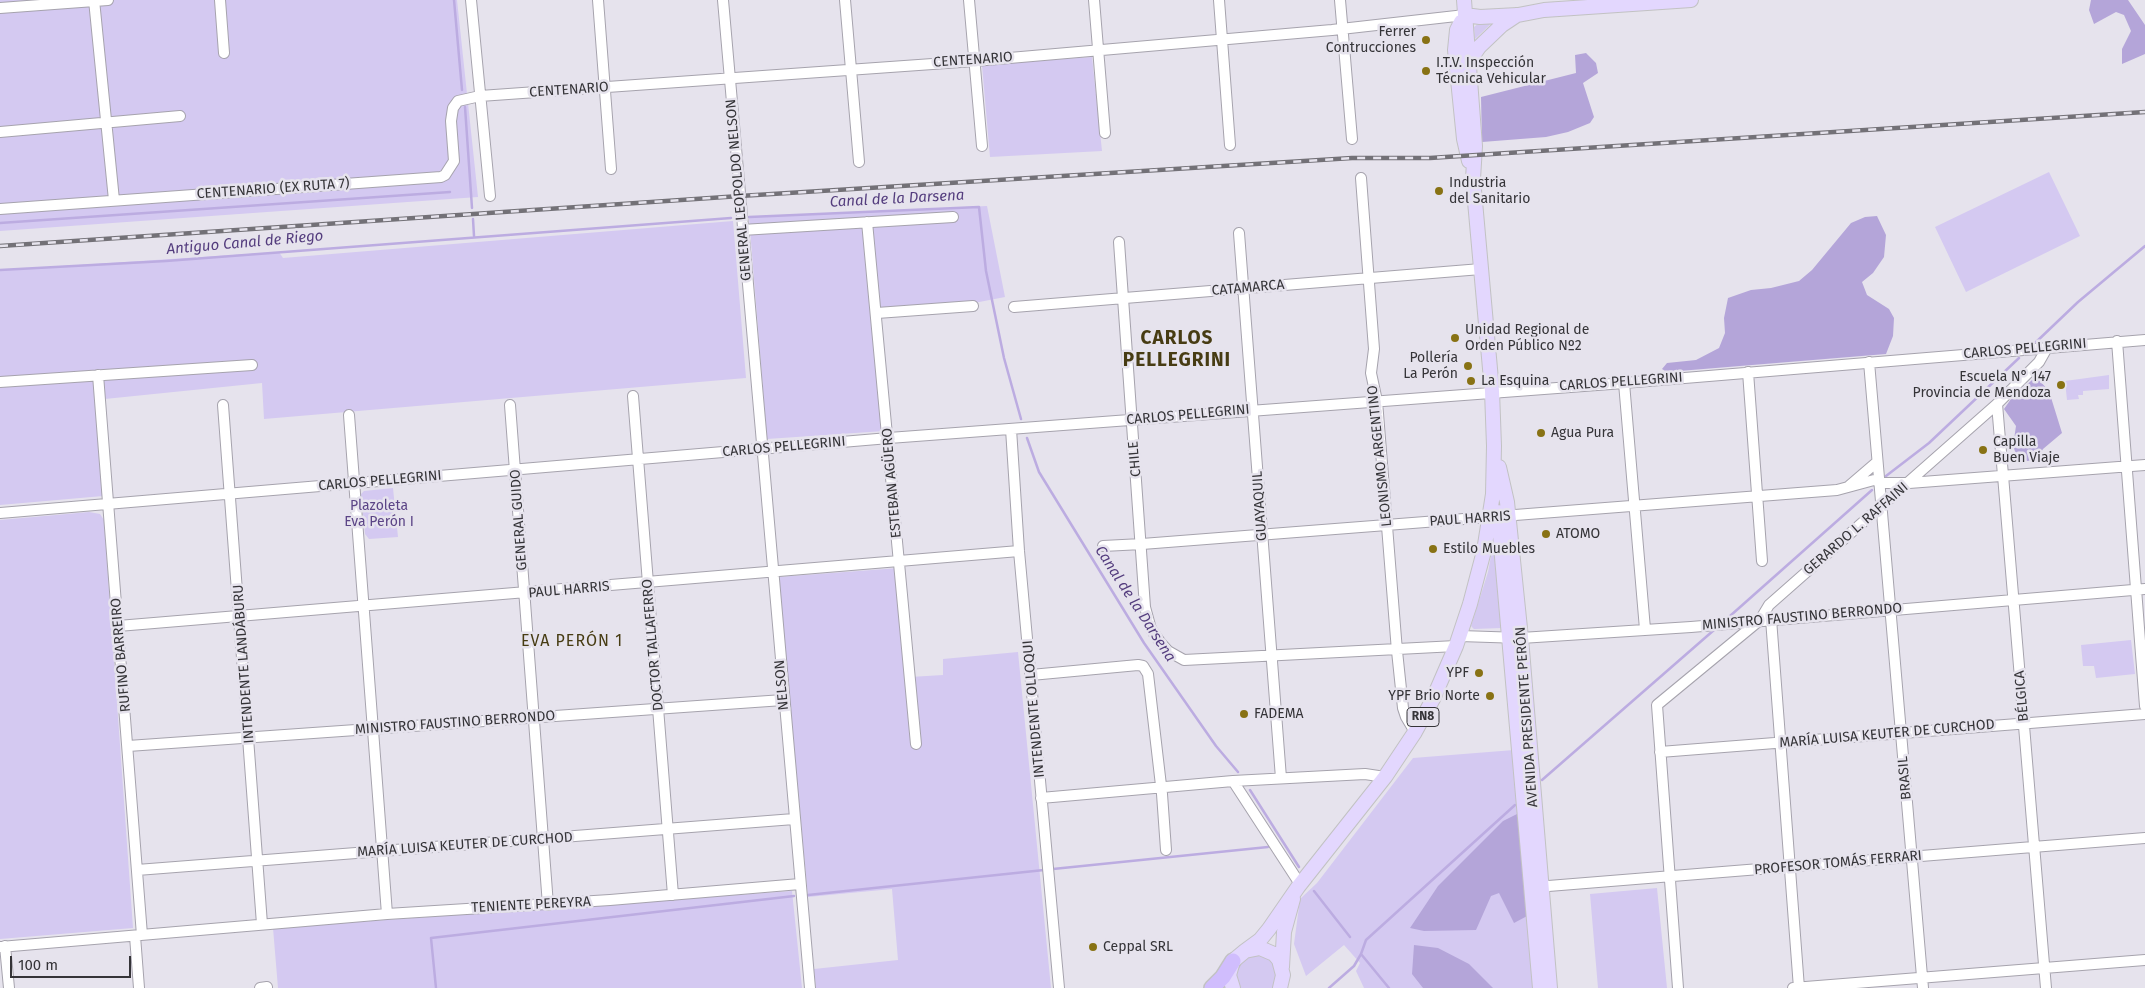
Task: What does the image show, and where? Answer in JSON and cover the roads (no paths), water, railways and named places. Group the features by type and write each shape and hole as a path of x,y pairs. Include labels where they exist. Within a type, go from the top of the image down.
{"highway":[{"name":"RN8","path":"1212,988 1239,956"}],"main road":[{"name":"AVENIDA PRESIDENTE PERÓN","path":"1464,0 1475,146 1473,179"},
{"path":"1465,15 1480,17 1518,15 1589,3 1691,0"},
{"path":"1465,15 1478,11 1535,7 1544,10"},
{"name":"AVENIDA PRESIDENTE PERÓN","path":"1465,15 1457,30 1455,50 1464,139 1473,179 1492,391 1499,516 1514,638 1536,887 1540,988"},
{"path":"1468,63 1479,47 1502,25 1518,15"},
{"name":"AVENIDA PRESIDENTE PERÓN","path":"1494,446 1493,482 1499,516"},
{"name":"RN8","path":"1239,956 1260,940 1299,886 1385,777 1415,732 1433,699 1458,641 1484,551 1499,516"},
{"name":"RN8","path":"1283,980 1284,932 1299,886"},
{"name":"AVENIDA PRESIDENTE PERÓN","path":"1536,887 1550,988"},
{"name":"RN8","path":"1239,956 1252,948 1267,950 1279,960 1283,980"},
{"path":"1232,988 1229,976 1239,956"}],"street":[{"path":"0,8 108,0"},
{"path":"220,0 224,53"},
{"path":"472,0 490,196"},
{"path":"598,0 611,169"},
{"name":"GENERAL LEOPOLDO NELSON","path":"723,0 755,381"},
{"path":"845,0 859,162"},
{"path":"969,0 982,146"},
{"path":"1094,0 1104,133"},
{"path":"1219,0 1230,145"},
{"path":"1340,0 1352,139"},
{"path":"94,1 114,200"},
{"name":"CENTENARIO","path":"480,96 975,61 1343,30 1465,15"},
{"name":"CENTENARIO (EX RUTA 7)","path":"0,209 441,177 445,175 454,161 453,108 458,101 480,96"},
{"path":"0,132 180,116"},
{"name":"LEONISMO ARGENTINO","path":"1361,178 1374,349 1371,373 1377,401 1397,651 1403,708 1415,732"},
{"path":"742,230 953,217"},
{"name":"ESTEBAN AGÜERO","path":"867,222 889,438 916,744"},
{"name":"GUAYAQUIL","path":"1239,233 1281,778"},
{"name":"CHILE","path":"1119,242 1147,619 1160,642"},
{"name":"CATAMARCA","path":"1014,307 1481,270"},
{"path":"877,313 973,306"},
{"name":"CARLOS PELLEGRINI","path":"109,503 356,484 889,438 1492,391 1624,383 2048,346 2145,340"},
{"path":"2117,342 2126,466 2140,589 2145,706"},
{"name":"GERARDO L. RAFFAINI","path":"1660,752 1656,705 1765,619 1769,605 1997,404 2039,362 2048,346"},
{"path":"1842,489 1877,458 1869,362"},
{"path":"0,382 252,365"},
{"path":"1748,372 1762,561"},
{"name":"RUFINO BARREIRO","path":"98,375 137,870 138,988"},
{"name":"NELSON","path":"755,381 810,988"},
{"path":"1624,383 1645,629"},
{"name":"DOCTOR TALLAFERRO","path":"633,396 673,895"},
{"name":"BÉLGICA","path":"1997,404 2046,988"},
{"name":"INTENDENTE LANDÁBURU","path":"223,405 250,738 262,924"},
{"name":"GENERAL GUIDO","path":"510,405 548,905"},
{"path":"349,415 356,484 387,914"},
{"name":"INTENDENTE OLLOQUI","path":"1011,429 1019,551 1059,988"},
{"name":"BRASIL","path":"1877,458 1923,983"},
{"path":"1909,483 2145,465"},
{"name":"PAUL HARRIS","path":"1103,546 1842,489 1874,480 1879,482 1909,483"},
{"path":"0,512 109,503"},
{"name":"PAUL HARRIS","path":"118,626 772,574 1019,551"},
{"name":"MINISTRO FAUSTINO BERRONDO","path":"1160,642 1168,651 1184,660 1397,651 1458,641 1645,629 2140,589"},
{"path":"1765,619 1780,743 1799,988"},
{"path":"1031,675 1143,666 1148,674 1161,786 1166,850"},
{"name":"MINISTRO FAUSTINO BERRONDO","path":"128,746 783,700"},
{"name":"MARÍA LUISA KEUTER DE CURCHOD","path":"1660,752 2145,714"},
{"path":"1660,752 1678,988"},
{"path":"1041,798 1161,786 1281,778 1365,774 1385,777"},
{"path":"1233,781 1299,886"},
{"name":"MARÍA LUISA KEUTER DE CURCHOD","path":"137,870 794,819"},
{"name":"PROFESOR TOMÁS FERRARI","path":"1536,887 2145,838"},
{"name":"TENIENTE PEREYRA","path":"3,946 387,914 548,905 800,884"},
{"path":"3,946 9,988"},
{"path":"1793,988 1923,983 2045,968 2145,960"},
{"path":"260,988 267,987"}],"waterway":[{"name":"Antiguo Canal de Riego","path":"454,0 462,90"},
{"name":"Antiguo Canal de Riego","path":"465,107 472,208"},
{"path":"0,223 450,192"},
{"name":"Canal de la Darsena","path":"749,217 979,207 986,271 1004,358 1021,419"},
{"name":"Antiguo Canal de Riego","path":"0,270 166,261 731,218"},
{"name":"Antiguo Canal de Riego","path":"473,219 474,236"},
{"path":"2034,344 2078,302 2145,246"},
{"path":"1886,476 1929,443 2019,358"},
{"name":"Canal de la Darsena","path":"1027,438 1039,472 1144,643 1216,746 1238,772"},
{"path":"1730,616 1872,490"},
{"path":"1542,780 1714,630"},
{"name":"Canal de la Darsena","path":"1250,790 1299,867"},
{"path":"1329,988 1354,966 1366,940 1515,805"},
{"path":"1053,869 1268,847"},
{"path":"808,895 1044,870"},
{"name":"Canal de la Darsena","path":"1314,891 1350,937"},
{"path":"436,988 431,938 794,896"},
{"name":"Canal de la Darsena","path":"1361,954 1389,988"}],"railway":[{"path":"0,246 740,196 1352,158 1430,158 2145,112"}],"place":[{"name":"Ferrer Contrucciones","path":"1426,40"},
{"name":"I.T.V. Inspección Técnica Vehicular","path":"1426,71"},
{"name":"Industria del Sanitario","path":"1439,191"},
{"name":"Unidad Regional de Orden Público Nº2","path":"1455,338"},
{"name":"Pollería La Perón","path":"1468,366"},
{"name":"La Esquina","path":"1471,381"},
{"name":"Escuela N° 147 Provincia de Mendoza","path":"2061,385"},
{"name":"Agua Pura","path":"1541,433"},
{"name":"Capilla Buen Viaje","path":"1983,450"},
{"name":"ATOMO","path":"1546,534"},
{"name":"Estilo Muebles","path":"1433,549"},
{"name":"YPF","path":"1479,673"},
{"name":"YPF Brio Norte","path":"1490,696"},
{"name":"FADEMA","path":"1244,714"},
{"name":"Ceppal SRL","path":"1093,947"}],"district":[{"name":"CARLOS PELLEGRINI","path":"1177,350"},
{"name":"EVA PERÓN 1","path":"572,642"}],"park label":[{"name":"Plazoleta Eva Perón I","path":"379,514"}]}
